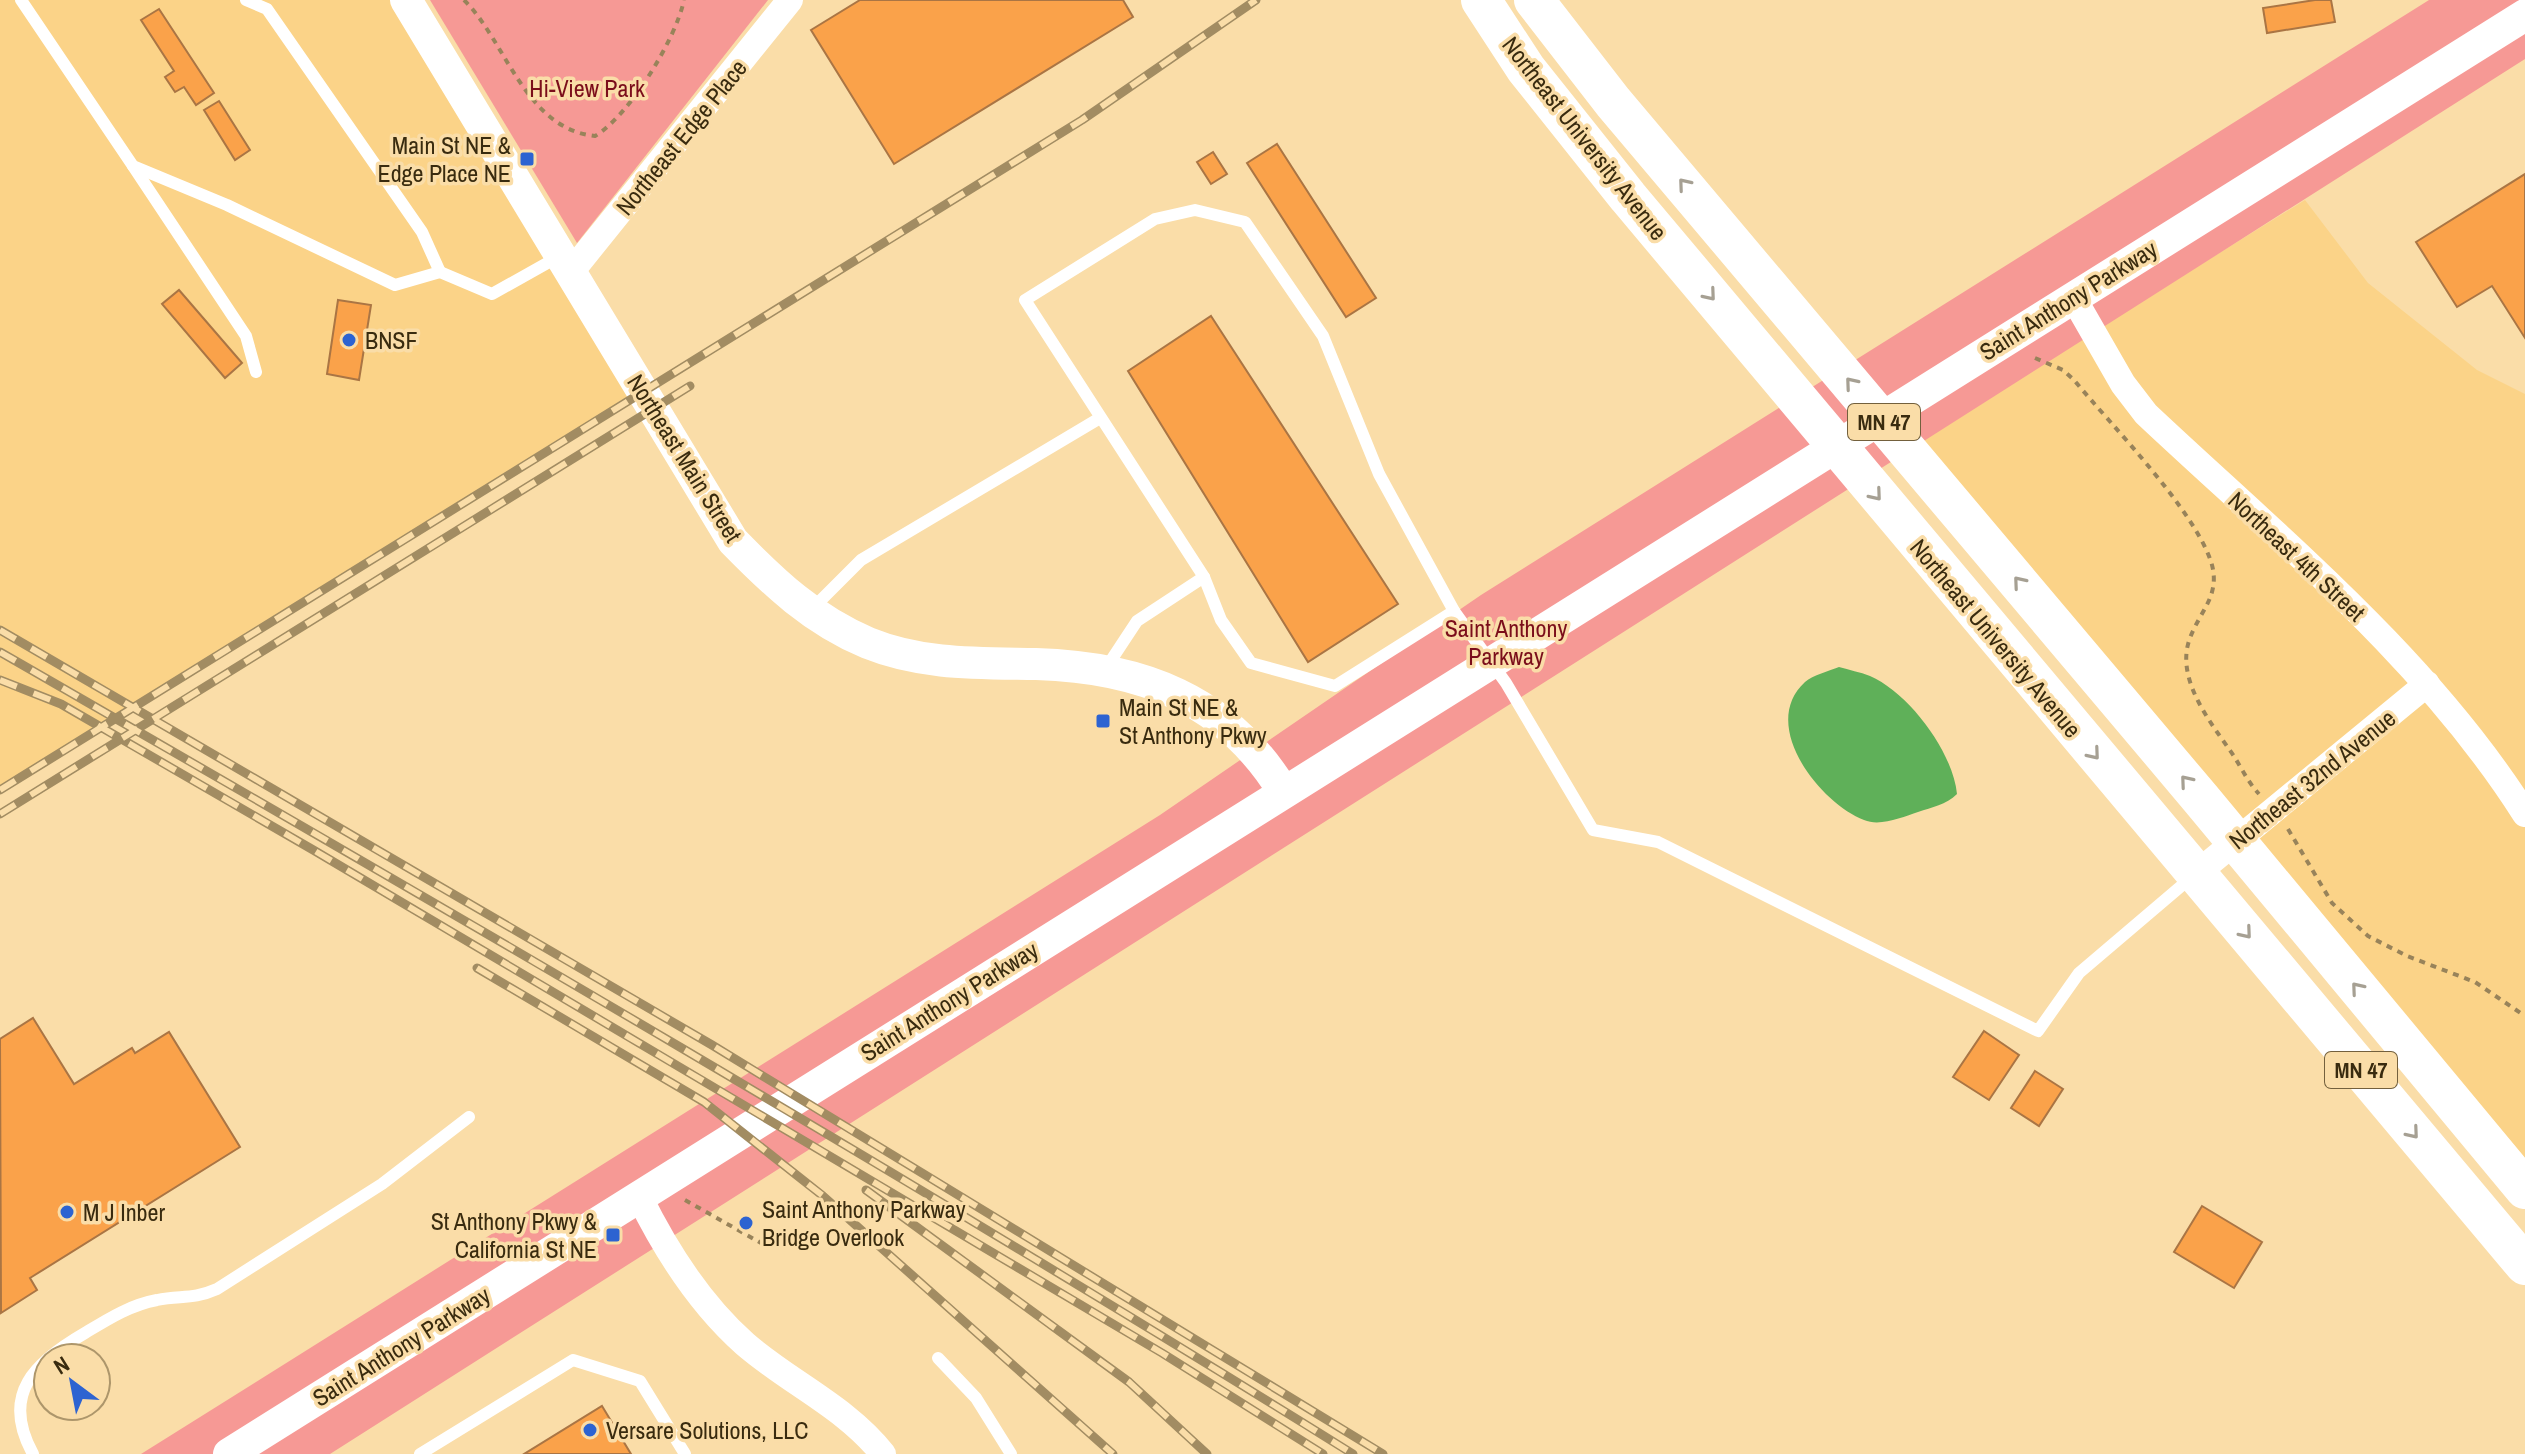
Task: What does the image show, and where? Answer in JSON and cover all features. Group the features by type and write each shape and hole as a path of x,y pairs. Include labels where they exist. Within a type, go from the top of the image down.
{"main road":[{"name":"Northeast University Avenue","path":"1535,1 1613,102 2525,1189"},
{"name":"Northeast University Avenue","path":"1485,7 1526,69 1628,197 2525,1265"}],"street":[{"name":"Northeast Main Street","path":"406,0 733,541 808,612 869,643 948,664 1039,664 1104,671 1169,687 1226,724 1271,772 1283,791"},
{"name":"Northeast Edge Place","path":"566,264 790,0"},
{"name":"Saint Anthony Parkway","path":"229,1454 727,1139 2525,15"},
{"name":"Northeast 4th Street","path":"2073,297 2123,384 2146,414 2375,629 2467,730 2525,814"},
{"name":"Northeast 32nd Avenue","path":"2196,874 2427,684"},
{"path":"639,1196 691,1283 745,1344 853,1422 883,1454"}],"lane":[{"path":"21,0 246,336 256,372"},
{"path":"246,0 267,9 422,232 440,272"},
{"path":"133,166 227,205 395,285 440,272 492,294 566,264"},
{"path":"1454,611 1335,686 1251,663 1221,620 1204,577 1025,300 1155,219 1195,210 1245,222 1323,336 1379,474 1454,611 1488,663 1506,683 1593,830 1658,842 2038,1031 2079,973 2157,903 2196,874"},
{"path":"808,612 861,560 1100,418"},
{"path":"1104,671 1137,621 1204,577"},
{"path":"33,1454 18,1414 24,1381 38,1363 123,1310 159,1300 192,1299 217,1289 382,1184 469,1117"},
{"path":"938,1358 976,1398 1011,1454"},
{"path":"420,1454 573,1360 640,1381 685,1454"}],"path":[{"path":"464,0 477,11 518,82 533,99 569,129 595,136 623,113 667,46 684,0"},
{"path":"2035,358 2063,370 2074,380 2178,504 2203,543 2211,563 2214,590 2191,635 2186,660 2195,693 2243,776"},
{"path":"2297,839 2318,884 2346,918 2368,936 2407,956 2475,982 2525,1016"},
{"path":"683,1199 698,1204 761,1243"}],"shaded area":[{"path":"0,0 390,0 634,400 0,793"},
{"path":"2305,200 2368,283 2477,370 2525,394 2525,1158 1917,440"},
{"path":"1839,667 1885,684 1914,710 1947,760 1957,794 1953,798 1905,816 1870,822 1847,811 1814,780 1800,761 1791,740 1788,719 1792,700 1805,682"}],"green space":[{"name":"Hi-View Park","path":"430,0 768,0 577,243"},
{"name":"Saint Anthony Parkway","path":"2429,0 2525,0 2525,59 330,1454 141,1454 1160,815 1481,595"}],"building":[{"path":"860,0 1123,0 1133,17 894,164 811,30"},
{"path":"2331,0 2335,22 2267,33 2263,8"},
{"path":"159,9 214,93 196,105 184,87 175,92 165,77 174,71 141,20"},
{"path":"219,101 250,150 235,160 204,110"},
{"path":"1277,144 1376,298 1346,317 1247,163"},
{"path":"1213,152 1227,174 1211,184 1197,162"},
{"path":"2525,174 2525,338 2492,286 2457,307 2416,242"},
{"path":"179,290 242,363 225,378 162,304"},
{"name":"BNSF","path":"338,300 371,305 359,380 327,374"},
{"path":"1211,316 1398,604 1308,662 1128,371"},
{"name":"M J Inber","path":"33,1018 74,1084 132,1048 135,1053 169,1032 240,1147 30,1278 37,1290 1,1313 0,1039"},
{"path":"1984,1031 2019,1055 1989,1100 1953,1077"},
{"path":"2035,1071 2063,1089 2039,1126 2011,1108"},
{"path":"2202,1206 2262,1242 2234,1288 2174,1252"},
{"name":"Versare Solutions, LLC","path":"602,1406 631,1454 524,1454"}],"railway":[{"path":"0,790 1082,120 1256,0"},
{"path":"0,814 690,386"},
{"path":"0,630 712,1045 1383,1454"},
{"path":"0,652 680,1047 1353,1454"},
{"path":"0,680 61,704 315,851 1162,1353 1323,1454"},
{"path":"477,968 704,1102 823,1196 1113,1454"},
{"path":"866,1190 1129,1382 1207,1454"}],"place":[{"name":"Main St NE & Edge Place NE","path":"527,159"},
{"name":"BNSF","path":"349,340"},
{"name":"Main St NE & St Anthony Pkwy","path":"1103,721"},
{"name":"M J Inber","path":"67,1212"},
{"name":"Saint Anthony Parkway Bridge Overlook","path":"746,1223"},
{"name":"St Anthony Pkwy & California St NE","path":"613,1235"},
{"name":"Versare Solutions, LLC","path":"590,1430"}]}
